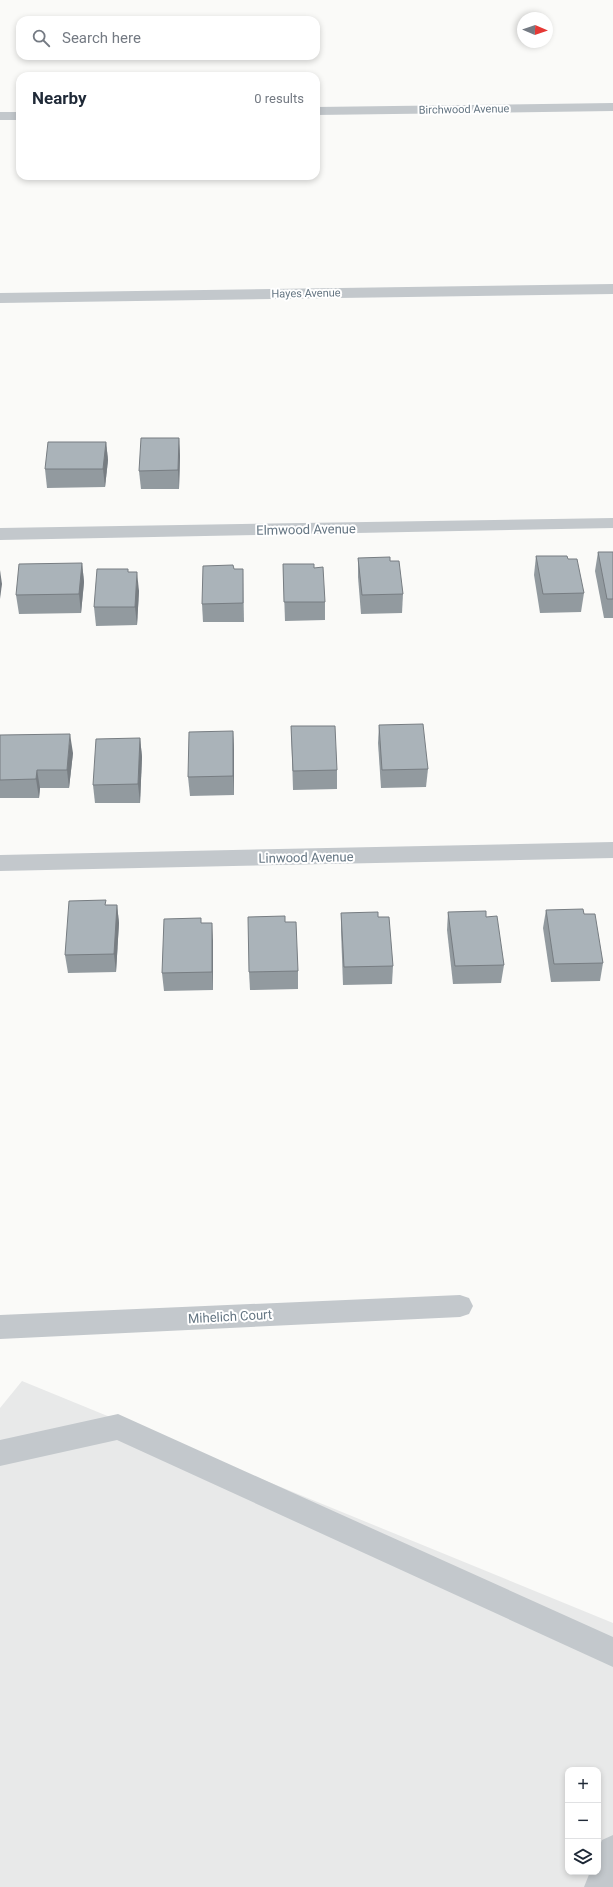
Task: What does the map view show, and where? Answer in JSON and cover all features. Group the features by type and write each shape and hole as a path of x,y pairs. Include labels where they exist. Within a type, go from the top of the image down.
{"street":[{"name":"Birchwood Avenue","path":"320,111 613,107"},
{"path":"0,116 16,116"},
{"name":"Hayes Avenue","path":"0,298 613,289"},
{"name":"Elmwood Avenue","path":"0,534 613,524"},
{"name":"Linwood Avenue","path":"0,863 613,850"},
{"name":"Mihelich Court","path":"0,1327 460,1306"},
{"path":"0,1454 118,1427 613,1652"},
{"path":"600,1887 613,1850"}],"shaded area":[{"path":"22,1381 613,1623 613,1887 0,1887 0,1408"}],"building":[{"path":"141,438 179,438 178,470 139,471"},
{"path":"48,442 106,442 103,469 45,469"},
{"path":"598,552 613,552 613,599 607,599"},
{"path":"536,556 567,556 568,559 577,559 584,593 543,594"},
{"path":"390,557 390,561 399,561 403,594 362,595 358,558"},
{"path":"82,563 79,594 16,595 19,564"},
{"path":"283,564 314,564 314,568 323,567 325,602 284,602"},
{"path":"233,565 234,569 243,569 243,603 202,604 203,566"},
{"path":"97,569 128,569 128,572 137,572 135,607 94,607"},
{"path":"423,724 428,769 382,770 379,725"},
{"path":"291,726 335,726 337,770 293,771"},
{"path":"233,731 233,776 188,777 189,732"},
{"path":"70,734 67,770 37,770 36,779 0,780 0,735"},
{"path":"140,738 138,784 93,785 96,739"},
{"path":"106,900 105,905 117,905 114,954 65,955 69,901"},
{"path":"583,909 584,914 595,914 603,963 554,964 546,910"},
{"path":"486,911 486,917 497,916 504,965 455,966 448,912"},
{"path":"378,912 378,917 389,917 393,966 344,967 341,913"},
{"path":"285,916 285,922 296,922 298,971 249,972 248,917"},
{"path":"201,918 201,923 212,923 212,972 162,973 164,919"}]}
